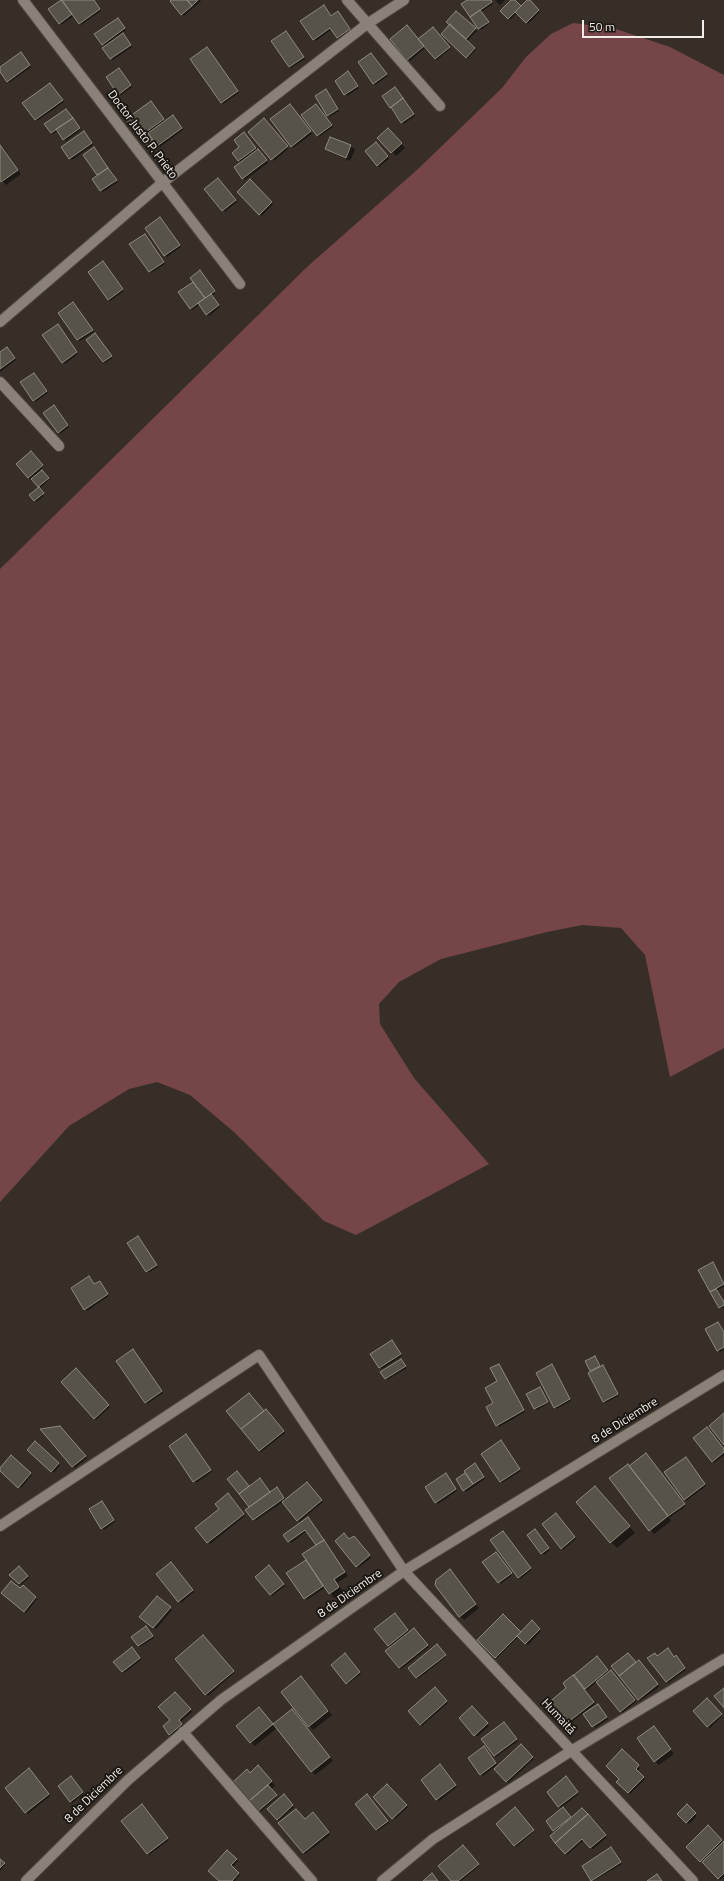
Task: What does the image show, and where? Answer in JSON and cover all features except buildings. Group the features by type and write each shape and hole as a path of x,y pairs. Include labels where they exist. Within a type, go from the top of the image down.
{"street":[{"name":"Doctor Justo P. Prieto","path":"23,0 240,284"},
{"path":"347,0 440,106"},
{"path":"0,322 162,183 367,24 404,0"},
{"path":"0,382 59,446"},
{"name":"Humaitá","path":"0,1526 259,1355 404,1571 693,1881"},
{"name":"8 de Diciembre","path":"26,1881 128,1780 221,1700 404,1571 724,1375"},
{"path":"382,1881 434,1838 571,1750 724,1659"},
{"path":"183,1732 312,1881"}],"shaded area":[{"path":"573,23 613,28 670,47 724,75 724,1048 670,1077 645,955 621,928 582,925 547,932 441,959 399,982 379,1004 380,1024 414,1078 489,1164 356,1235 324,1221 234,1132 190,1095 157,1082 129,1089 69,1126 0,1202 0,569 307,267 418,169 502,88 526,57 551,34"}]}
